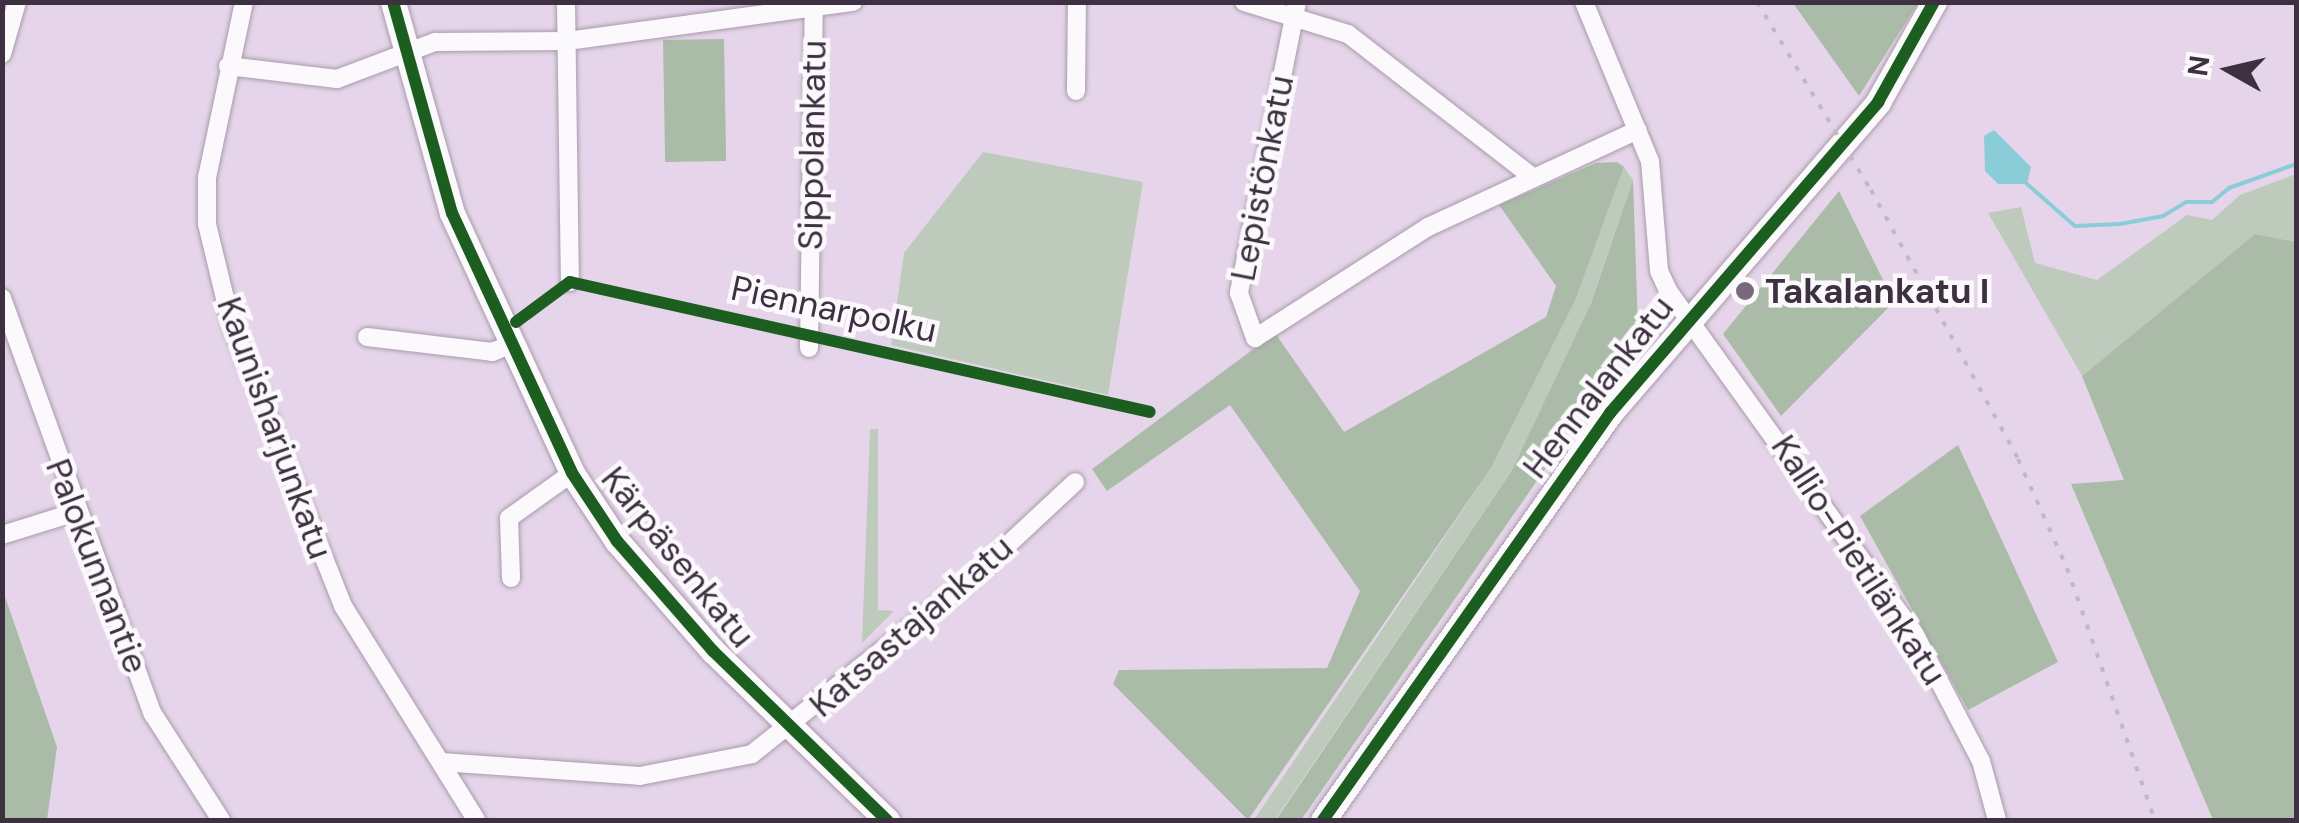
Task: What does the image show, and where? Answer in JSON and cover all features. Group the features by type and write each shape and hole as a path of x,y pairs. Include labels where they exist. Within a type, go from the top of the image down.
{"street":[{"path":"2,54 17,2"},
{"name":"Kaunisharjunkatu","path":"244,2 228,66 207,208 231,323 343,606 375,668 476,820"},
{"name":"Kärpäsenkatu","path":"393,2 452,213 508,346 572,473 617,541 787,730 888,820"},
{"path":"566,2 570,282"},
{"path":"228,66 312,81 406,56 435,42 567,41 853,2"},
{"path":"1076,91 1077,2"},
{"path":"1244,2 1295,9 1348,34 1531,176 1638,130"},
{"name":"Kallio-Pietilänkatu","path":"1584,2 1638,130 1656,196 1659,271 1914,633 1981,762 1998,820"},
{"name":"Hennalankatu","path":"1323,820 1610,413 1690,315 1878,102 1934,2"},
{"name":"Sippolankatu","path":"809,348 814,5"},
{"name":"Lepistönkatu","path":"1295,9 1239,293 1255,338 1367,262 1531,176"},
{"name":"Palokunnantie","path":"2,298 76,512 153,714 221,820"},
{"path":"368,337 492,352 508,346"},
{"path":"511,578 509,518 572,473"},
{"name":"Katsastajankatu","path":"441,762 640,776 752,754 787,730 1075,482"},
{"path":"2,535 76,512"}],"green space":[{"path":"1793,3 1918,3 1859,96"},
{"path":"724,39 726,161 665,162 663,40"},
{"path":"983,152 1143,182 1108,395 891,345 904,253"},
{"path":"1617,162 1624,167 1575,301 1491,468 1248,820 1113,684 1119,670 1327,668 1360,591 1230,405 1107,491 1092,469 1275,333 1344,432 1546,317 1556,286 1499,205 1596,163"},
{"path":"1624,167 1633,180 1590,305 1511,472 1275,820 1254,820 1491,468 1575,301"},
{"path":"2296,174 2296,242 2255,234 2082,376 1988,213 2021,207 2035,263 2097,280 2187,215 2212,220 2240,195"},
{"path":"1633,180 1638,327 1576,403 1571,432 1301,820 1276,820 1511,472 1591,303"},
{"path":"1839,191 1894,302 1781,416 1723,334"},
{"path":"2255,234 2296,242 2296,820 2213,820 2071,484 2124,480 2082,376"},
{"path":"870,429 878,429 878,610 894,611 862,643"},
{"path":"1958,445 2058,662 1968,710 1860,516"},
{"path":"2,588 57,747 47,820 3,820"}],"water":[{"path":"1994,130 2031,167 2027,184 1998,184 1985,171 1984,136"}],"waterway":[{"path":"2027,184 2075,226 2120,224 2163,216 2186,202 2212,202 2229,188 2296,164"}],"railway":[{"path":"1757,2 1871,190 2018,459 2067,568 2155,820"}],"cycle path":[{"path":"393,2 452,213 572,473 617,541 713,651 887,820"},
{"path":"1323,820 1610,413 1878,102 1934,2"},
{"name":"Piennarpolku","path":"516,322 570,282 1150,412"}],"place":[{"name":"Takalankatu I","path":"1745,291"}]}
